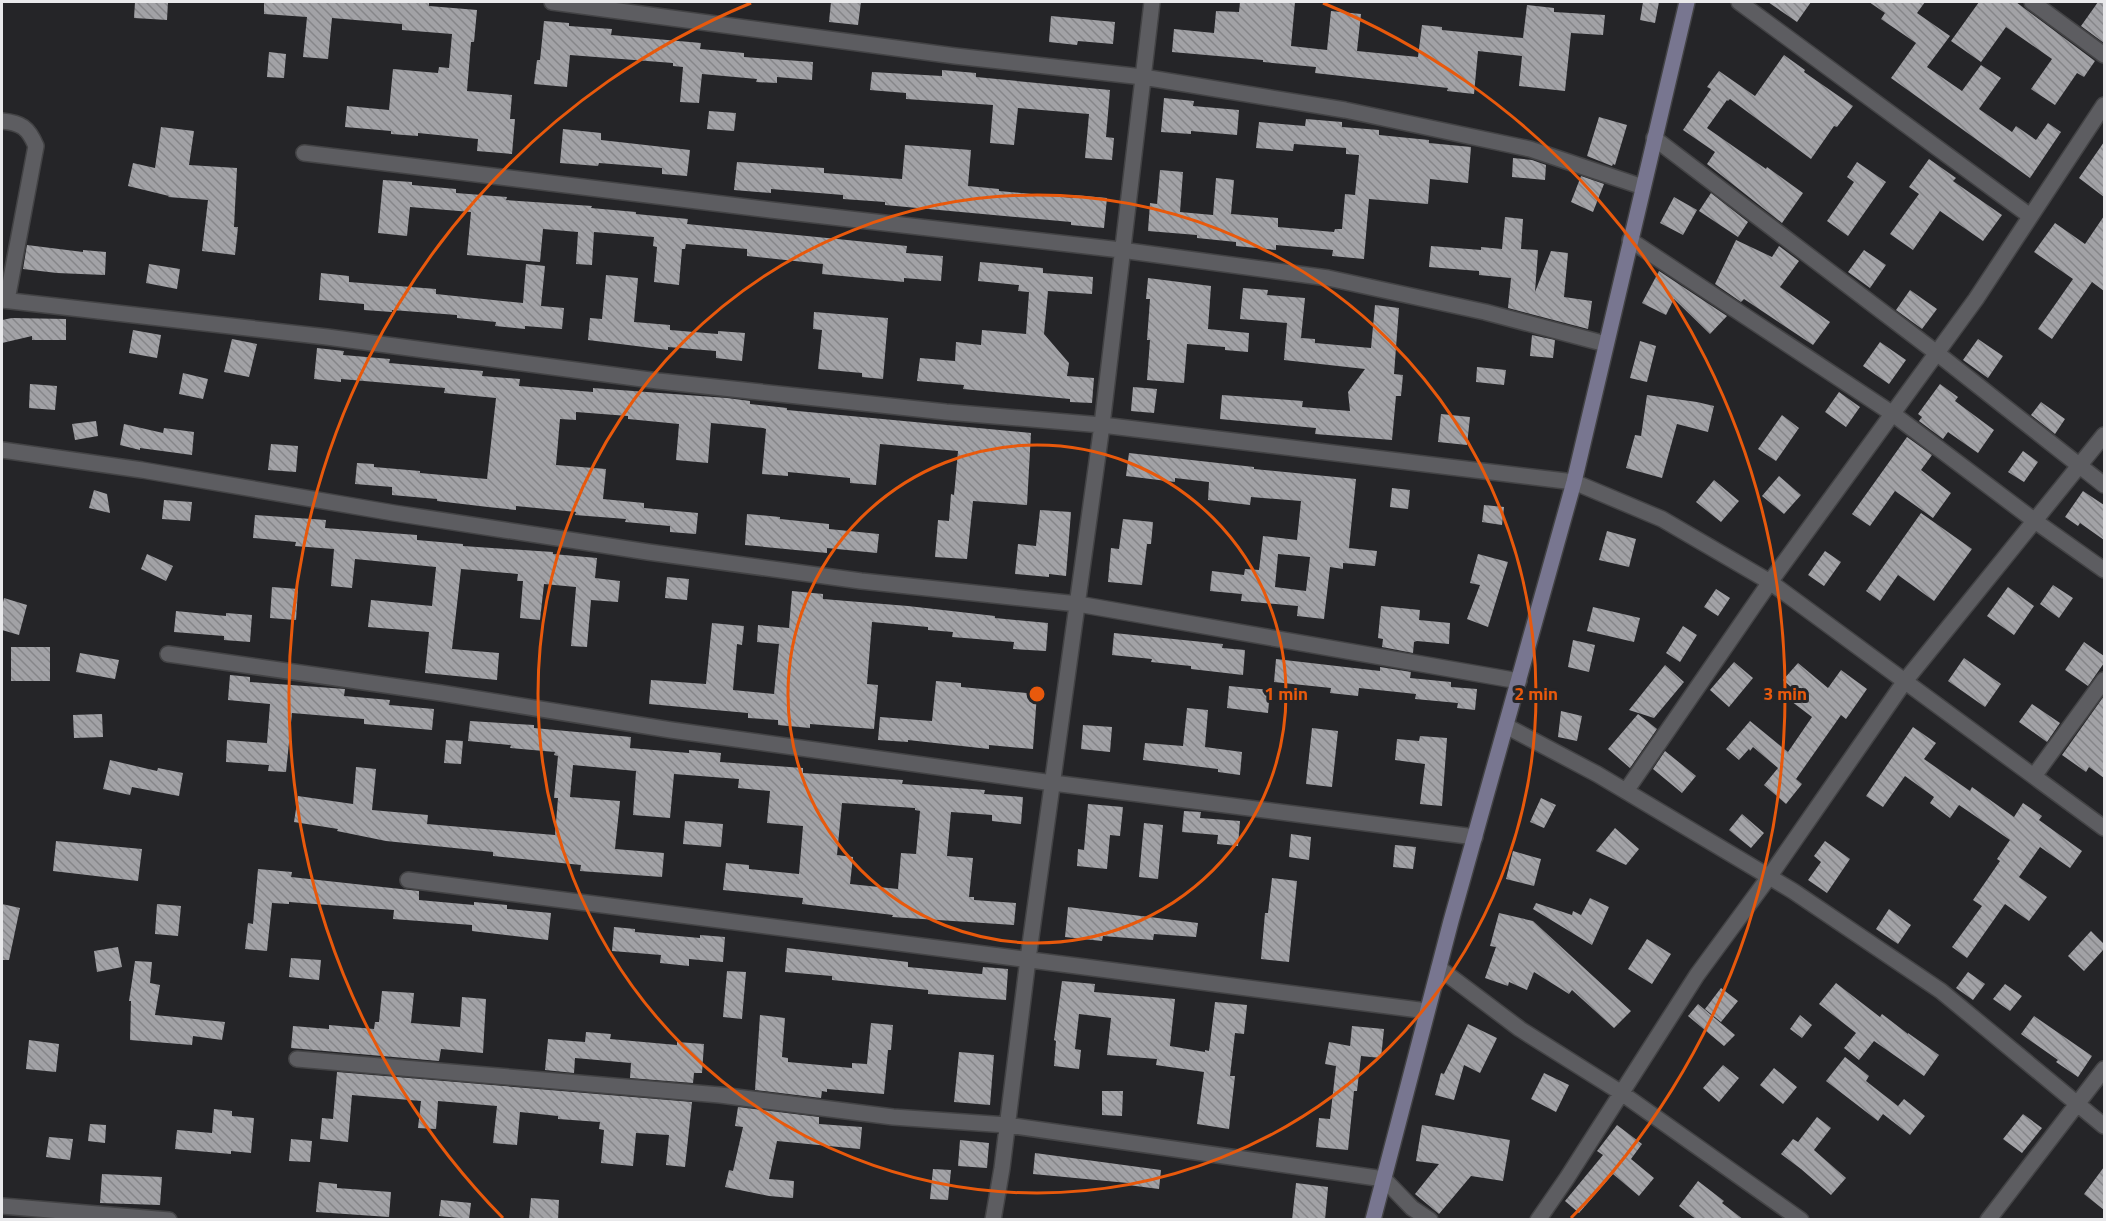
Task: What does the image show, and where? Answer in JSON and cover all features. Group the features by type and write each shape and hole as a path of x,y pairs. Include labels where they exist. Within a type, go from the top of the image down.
{"main road":[{"path":"1373,1220 1427,1011 1574,482 1687,2"}],"street":[{"path":"552,2 955,56 1143,77 1345,110 1530,149 1643,187"},
{"path":"993,1220 1102,425 1152,2"},
{"path":"1738,2 2030,216"},
{"path":"2032,2 2104,55"},
{"path":"1626,791 1770,582 1938,354 2104,105"},
{"path":"2,121 17,123 31,134 36,146 4,300 327,337 658,381 1102,425 1574,482 1662,519 1770,582 2104,828"},
{"path":"1654,138 1938,354 2104,486"},
{"path":"304,153 1121,250 1328,278 1485,312 1606,344"},
{"path":"1630,240 1893,414 2104,570"},
{"path":"1538,1220 1697,975 1769,877 1905,681 2104,435"},
{"path":"2,450 142,470 394,513 648,552 861,581 1078,604 1519,681"},
{"path":"168,654 441,693 671,730 1053,783 1475,837"},
{"path":"2034,776 2104,680"},
{"path":"1506,726 1626,791 1769,877 1941,991 2104,1126"},
{"path":"408,880 1427,1011"},
{"path":"1439,968 1520,1029 1620,1092 1801,1220"},
{"path":"297,1059 720,1095 893,1117 1007,1125 1384,1179 1412,1208 1430,1220"},
{"path":"1988,1220 2104,1069"},
{"path":"2,1206 169,1220"}],"building":[{"path":"135,2 168,2 167,20 134,18"},
{"path":"264,2 429,2 429,6 477,10 474,42 471,42 467,91 512,95 510,119 515,119 512,154 477,151 478,139 418,133 418,136 391,134 391,131 345,127 347,106 389,110 393,69 438,73 439,67 449,68 452,34 402,30 402,24 332,18 328,59 303,57 307,17 264,14"},
{"path":"831,2 861,2 858,25 829,22"},
{"path":"1240,2 1295,2 1291,46 1327,50 1331,11 1361,14 1357,51 1418,57 1422,25 1442,27 1442,30 1523,38 1527,5 1554,8 1554,12 1605,15 1603,35 1571,33 1565,91 1519,86 1522,56 1478,51 1474,94 1447,91 1448,88 1315,73 1316,67 1172,52 1174,29 1214,33 1216,11 1239,12"},
{"path":"1643,2 1659,2 1655,23 1640,20"},
{"path":"1768,2 1811,2 1797,22"},
{"path":"1869,2 1925,2 1917,13 1950,36 1927,67 1962,91 1981,65 2001,78 1979,109 2012,132 2016,126 2036,140 2048,123 2061,132 2030,178 1891,78 1916,43 1881,19 1885,13"},
{"path":"1979,2 2016,2 2095,61 2084,77 2077,73 2055,105 2031,89 2052,59 2006,27 1981,62 1951,41"},
{"path":"2098,2 2104,2 2104,43 2081,26"},
{"path":"1051,16 1115,22 1113,44 1078,41 1077,45 1049,42"},
{"path":"544,21 569,23 569,26 612,29 611,35 701,43 700,49 744,53 744,57 813,62 812,80 777,77 777,83 756,82 757,79 702,74 699,103 680,102 683,67 673,66 673,63 570,55 567,87 534,84 537,60 540,60"},
{"path":"269,52 286,54 284,78 267,77"},
{"path":"1784,55 1853,106 1837,127 1834,126 1811,159 1730,99 1707,128 1803,193 1782,223 1707,164 1715,152 1683,130 1711,89 1707,87 1719,71 1755,96"},
{"path":"942,70 976,73 976,77 1110,90 1106,137 1114,138 1112,160 1085,158 1089,114 1018,108 1014,145 990,143 993,105 906,99 906,93 870,90 872,72 942,76"},
{"path":"1164,98 1194,101 1193,106 1239,110 1237,135 1191,131 1191,134 1161,132"},
{"path":"709,111 736,113 734,131 707,129"},
{"path":"1599,117 1627,125 1615,165 1612,166 1587,156"},
{"path":"1306,119 1342,122 1342,127 1379,130 1379,135 1471,147 1468,183 1430,179 1428,204 1369,199 1364,259 1332,256 1333,250 1276,245 1276,250 1236,246 1236,242 1197,238 1197,235 1148,231 1150,203 1157,204 1160,170 1183,172 1180,212 1213,215 1216,178 1234,180 1231,214 1278,218 1278,227 1334,232 1335,229 1342,229 1345,194 1355,195 1359,155 1346,154 1346,148 1294,144 1293,151 1256,148 1259,122 1305,126"},
{"path":"161,127 194,131 189,165 237,168 234,227 238,227 235,255 202,251 208,200 168,197 128,186 133,163 155,168"},
{"path":"563,129 601,133 601,140 690,150 687,176 662,174 662,168 599,163 598,166 560,163"},
{"path":"2104,142 2104,197 2079,178"},
{"path":"905,145 971,150 968,186 1073,198 1074,195 1107,198 1104,228 1071,225 1071,222 885,205 885,202 843,199 843,195 771,189 771,193 734,190 737,162 824,168 824,173 902,179"},
{"path":"1513,158 1532,160 1546,165 1545,180 1512,177"},
{"path":"1929,159 1956,178 1953,181 2002,215 1983,241 1940,211 1913,250 1890,234 1919,194 1909,187"},
{"path":"1857,162 1886,182 1848,236 1827,221 1854,182 1847,177"},
{"path":"1581,176 1604,184 1593,212 1571,202"},
{"path":"383,180 456,189 456,193 507,197 506,200 592,206 591,208 688,219 687,224 907,246 906,253 943,256 941,281 904,278 904,282 822,274 823,264 747,256 747,249 686,244 685,249 682,249 679,285 654,282 657,247 653,246 654,237 594,232 592,265 576,264 578,232 543,229 540,262 467,255 471,212 410,207 407,236 378,233"},
{"path":"1711,193 1748,222 1738,237 1699,211"},
{"path":"1674,197 1697,210 1683,235 1660,223"},
{"path":"2104,216 2104,291 2092,282 2052,339 2038,329 2073,279 2034,252 2055,223 2085,244"},
{"path":"1505,217 1523,219 1521,249 1538,250 1535,292 1551,251 1568,253 1564,297 1592,301 1588,329 1508,308 1511,278 1479,275 1479,271 1429,267 1431,246 1481,250 1481,247 1502,249"},
{"path":"1736,240 1772,257 1779,246 1799,261 1780,287 1830,322 1813,345 1744,299 1741,302 1715,284"},
{"path":"27,245 83,252 83,250 106,252 105,275 23,269"},
{"path":"1864,250 1886,265 1870,288 1848,272"},
{"path":"980,262 1043,268 1043,273 1093,277 1092,294 1048,291 1044,334 1069,363 1067,376 1094,378 1092,403 963,389 964,385 917,381 920,358 955,361 956,342 981,345 982,330 1026,334 1029,292 1018,291 1019,285 978,281"},
{"path":"149,264 180,269 177,289 146,283"},
{"path":"526,264 545,266 541,306 564,308 562,329 495,326 496,322 457,318 457,315 364,310 364,304 319,300 321,273 349,276 349,282 436,289 436,294 523,303"},
{"path":"1659,271 1727,316 1710,334 1674,299 1666,315 1642,303"},
{"path":"606,275 638,278 634,322 670,325 670,330 718,334 718,331 745,333 742,361 716,358 716,351 668,347 668,350 588,340 590,318 602,319"},
{"path":"1148,278 1211,286 1208,329 1249,333 1248,352 1225,350 1225,347 1187,344 1184,383 1147,380 1150,340 1147,340 1150,299 1146,299"},
{"path":"1243,288 1268,290 1267,295 1305,298 1301,338 1315,339 1315,343 1371,348 1375,305 1399,308 1394,374 1403,375 1401,396 1396,396 1392,440 1315,434 1316,428 1220,419 1222,395 1303,401 1302,407 1350,411 1348,392 1365,369 1284,360 1287,323 1240,319"},
{"path":"1910,290 1937,309 1922,329 1896,310"},
{"path":"814,312 888,318 883,379 862,377 862,373 818,369 822,330 813,329"},
{"path":"12,318 66,319 66,340 32,340 32,336 2,343 2,320"},
{"path":"133,330 161,335 157,358 129,353"},
{"path":"1532,335 1555,340 1553,358 1530,356"},
{"path":"232,339 257,344 249,377 224,372"},
{"path":"1978,339 2003,356 1988,378 1963,360"},
{"path":"1640,341 1656,346 1647,382 1630,378"},
{"path":"1880,342 1906,360 1889,384 1863,366"},
{"path":"317,348 344,351 343,355 390,359 389,363 483,371 482,376 520,379 519,386 593,392 593,388 727,398 750,401 750,404 787,408 787,410 1031,433 1027,505 973,501 967,559 935,557 938,520 949,521 958,451 880,444 876,485 850,483 850,478 788,472 788,476 762,474 766,429 763,428 711,423 708,463 676,460 679,424 628,419 628,416 576,412 576,420 560,419 556,465 606,469 603,499 644,503 644,508 698,513 696,534 670,532 670,526 625,522 626,519 575,515 576,512 516,506 516,510 392,495 392,487 355,484 357,463 374,464 374,467 420,471 420,473 487,479 496,398 444,393 445,388 341,379 341,382 314,379"},
{"path":"1477,367 1506,370 1504,385 1476,382"},
{"path":"183,373 208,379 203,399 179,394"},
{"path":"30,384 57,386 55,410 29,408"},
{"path":"1940,384 1958,397 1955,401 1994,430 1978,453 1948,432 1943,439 1919,421 1922,417 1918,414"},
{"path":"1133,387 1157,389 1154,413 1131,411"},
{"path":"1839,392 1860,407 1846,427 1825,412"},
{"path":"1647,395 1714,406 1708,432 1677,424 1662,478 1626,468 1635,435 1641,436"},
{"path":"2041,402 2065,419 2055,434 2031,415"},
{"path":"1441,414 1470,417 1467,445 1438,442"},
{"path":"1782,415 1799,428 1776,461 1758,449"},
{"path":"96,421 98,436 75,440 72,424"},
{"path":"124,424 163,433 164,428 194,432 192,455 140,448 140,450 120,445"},
{"path":"1907,437 1932,455 1921,470 1951,493 1933,518 1895,491 1870,526 1852,514"},
{"path":"271,444 298,446 296,472 268,470"},
{"path":"2023,451 2038,462 2024,482 2008,472"},
{"path":"1129,453 1356,479 1349,548 1377,551 1375,566 1343,563 1343,569 1330,567 1324,619 1297,616 1298,606 1241,601 1242,594 1210,591 1212,571 1244,575 1245,569 1259,570 1263,536 1297,540 1301,501 1251,497 1250,505 1208,500 1209,482 1175,478 1175,482 1126,476","holes":["1278,554 1310,557 1306,591 1275,587"]},
{"path":"1779,476 1801,495 1784,514 1762,496"},
{"path":"1714,480 1739,501 1721,522 1696,502"},
{"path":"1392,488 1410,490 1408,509 1390,507"},
{"path":"94,490 107,494 110,513 89,508"},
{"path":"2083,491 2104,505 2104,540 2080,523 2078,526 2065,517"},
{"path":"164,500 192,502 190,521 162,519"},
{"path":"1484,505 1504,507 1502,525 1482,522"},
{"path":"1040,510 1071,512 1066,576 1015,574 1018,544 1036,546"},
{"path":"1921,513 1972,549 1934,601 1898,575 1880,601 1866,591"},
{"path":"747,514 829,524 829,529 879,534 877,553 827,548 827,553 745,545"},
{"path":"255,515 326,520 325,528 417,535 417,540 463,544 463,546 553,552 553,554 597,558 595,578 620,581 618,602 591,600 587,647 571,646 576,587 544,584 540,620 520,618 523,581 517,581 518,574 461,569 452,649 499,653 497,680 425,673 429,632 368,627 371,600 432,606 436,567 355,559 352,588 331,586 334,549 295,546 296,542 253,538"},
{"path":"1123,519 1153,522 1151,544 1147,544 1142,585 1108,582 1111,548 1119,549"},
{"path":"1607,531 1636,539 1629,567 1599,560"},
{"path":"1825,551 1841,562 1824,586 1808,575"},
{"path":"147,554 173,566 166,581 141,569"},
{"path":"1478,554 1508,562 1488,627 1467,619 1480,585 1470,583"},
{"path":"667,577 689,579 687,600 665,598"},
{"path":"2053,585 2073,598 2059,618 2040,604"},
{"path":"272,587 298,589 296,620 270,618"},
{"path":"2008,587 2034,606 2014,635 1987,616"},
{"path":"1716,589 1730,598 1718,616 1704,607"},
{"path":"792,591 823,594 823,599 908,606 1048,623 1046,651 1013,649 1014,642 952,637 953,632 928,630 928,627 872,622 867,684 878,685 874,729 810,724 810,728 778,725 778,720 748,718 748,713 649,704 651,680 706,684 712,623 744,626 742,645 737,644 733,690 774,694 779,644 757,642 758,625 789,628"},
{"path":"4,598 27,605 19,635 2,630"},
{"path":"1381,606 1420,610 1419,620 1450,623 1449,644 1417,641 1414,642 1413,653 1382,647 1383,639 1378,638"},
{"path":"1593,607 1640,618 1634,642 1587,631"},
{"path":"176,611 226,616 226,613 252,615 250,642 224,640 224,636 174,632"},
{"path":"1683,626 1697,635 1680,662 1666,653"},
{"path":"1114,633 1223,644 1222,648 1245,650 1243,675 1151,662 1152,659 1112,655"},
{"path":"1573,640 1595,645 1589,672 1568,667"},
{"path":"2084,642 2104,656 2104,663 2088,686 2065,670"},
{"path":"11,647 50,647 50,681 11,681"},
{"path":"80,653 119,660 115,679 76,672"},
{"path":"1964,658 2001,684 1985,707 1948,681"},
{"path":"1276,659 1380,671 1380,667 1411,672 1410,678 1451,682 1451,687 1477,689 1475,710 1457,708 1458,703 1415,699 1416,694 1359,688 1358,696 1330,693 1331,688 1274,682"},
{"path":"1734,662 1753,678 1729,707 1710,690"},
{"path":"1798,663 1828,688 1841,670 1867,689 1846,719 1841,715 1796,779 1802,784 1786,804 1764,785 1778,768 1753,747 1739,760 1726,749 1750,721 1788,752 1812,717 1791,701 1798,693 1783,680"},
{"path":"1665,665 1684,682 1654,718 1629,710"},
{"path":"230,675 250,677 250,682 345,689 344,696 390,700 389,705 434,709 432,730 364,724 364,719 292,713 286,772 268,771 269,765 226,762 227,740 267,743 270,704 228,700"},
{"path":"936,681 961,683 961,687 1037,694 1033,749 989,745 989,749 908,740 908,742 878,740 880,717 932,721"},
{"path":"1229,686 1270,690 1268,713 1227,708"},
{"path":"2104,696 2104,778 2089,767 2086,772 2062,755"},
{"path":"2032,704 2060,723 2047,742 2019,722"},
{"path":"1187,708 1208,710 1205,747 1242,752 1240,775 1218,772 1218,769 1143,760 1145,743 1183,746"},
{"path":"1561,711 1582,716 1577,741 1558,737"},
{"path":"102,714 103,737 74,738 73,715"},
{"path":"1638,714 1657,729 1630,768 1608,749"},
{"path":"470,721 534,725 534,728 631,737 630,748 721,753 720,762 803,768 803,773 903,780 902,784 985,790 984,794 1023,797 1021,824 992,821 992,815 951,812 947,856 973,858 969,897 974,897 974,900 1016,903 1014,925 892,917 893,915 802,904 803,898 723,890 726,863 749,865 749,869 799,874 803,826 767,823 770,791 738,788 739,779 674,774 670,818 633,815 636,771 573,765 570,797 620,801 615,849 664,853 662,877 580,871 581,865 493,856 493,852 386,841 337,831 338,829 294,822 298,796 353,804 356,767 376,769 372,810 428,815 427,824 555,835 558,798 554,798 558,756 554,755 555,752 468,741","holes":["842,803 915,808 920,811 916,854 901,853 898,889 850,884 853,857 837,855"]},
{"path":"1083,725 1112,727 1110,752 1081,749"},
{"path":"1913,727 1936,743 1924,759 1970,791 1972,787 2014,817 2023,803 2042,816 2039,820 2082,851 2070,868 2040,847 2019,877 2047,897 2029,921 2005,904 1967,958 1952,947 1982,906 1973,900 2000,861 1997,859 2010,840 1959,805 1950,818 1930,803 1934,797 1905,776 1883,807 1866,796"},
{"path":"1312,728 1338,731 1332,787 1306,784"},
{"path":"1420,736 1447,738 1442,806 1420,804 1425,764 1395,760 1397,739 1419,741"},
{"path":"446,740 463,741 461,764 444,763"},
{"path":"1665,751 1696,776 1682,793 1653,769"},
{"path":"110,760 157,771 158,768 183,773 179,796 132,787 130,795 103,789"},
{"path":"1541,798 1556,805 1544,828 1530,822"},
{"path":"1088,804 1123,807 1120,836 1110,835 1107,869 1077,866 1078,849 1084,850"},
{"path":"1184,811 1201,812 1200,818 1240,821 1238,846 1217,844 1218,835 1182,832"},
{"path":"1742,814 1764,833 1751,848 1729,830"},
{"path":"685,821 723,824 721,847 683,844"},
{"path":"1144,823 1163,825 1158,879 1139,877"},
{"path":"1615,828 1639,849 1626,865 1596,851"},
{"path":"1291,834 1311,837 1309,860 1289,857"},
{"path":"56,841 142,849 138,881 53,871"},
{"path":"1825,841 1850,859 1827,893 1808,880 1821,862 1814,856"},
{"path":"1395,845 1416,847 1413,869 1393,867"},
{"path":"1513,851 1541,859 1534,886 1506,879"},
{"path":"258,869 292,872 291,877 419,891 419,900 474,905 474,902 507,905 507,909 551,913 548,940 472,931 472,925 393,919 394,910 289,902 289,904 272,903 267,951 245,949 248,923 253,924"},
{"path":"1272,878 1297,881 1289,962 1261,959 1265,913 1268,913"},
{"path":"1590,898 1609,907 1592,945 1533,909 1536,903 1572,915 1573,911 1581,915"},
{"path":"2,904 20,908 9,960 2,960"},
{"path":"157,904 181,906 178,936 155,934"},
{"path":"1068,907 1198,923 1196,937 1154,934 1153,940 1103,936 1102,941 1065,937"},
{"path":"1889,909 1911,925 1898,944 1876,929"},
{"path":"1499,913 1533,921 1631,1011 1614,1028 1572,990 1569,994 1534,972 1527,990 1509,982 1508,986 1485,978 1496,947 1490,946"},
{"path":"614,927 635,929 635,932 700,938 700,935 725,937 723,962 689,959 689,966 660,963 661,955 612,951"},
{"path":"2091,931 2104,944 2104,949 2084,971 2068,956"},
{"path":"1647,939 1671,954 1652,984 1628,969"},
{"path":"118,947 122,967 97,972 94,951"},
{"path":"787,948 908,962 908,967 982,974 983,967 1008,969 1006,1000 928,994 928,990 832,980 832,976 785,972"},
{"path":"291,958 321,960 319,980 289,977"},
{"path":"135,961 152,962 150,983 160,985 155,1015 225,1022 222,1040 193,1036 192,1045 130,1040 131,1001 129,1001"},
{"path":"727,971 746,972 742,1019 723,1017"},
{"path":"1968,972 1985,984 1973,1000 1956,988"},
{"path":"1062,981 1095,984 1094,992 1175,999 1170,1046 1205,1052 1205,1050 1209,1051 1215,1002 1247,1005 1244,1034 1235,1033 1230,1076 1235,1076 1229,1129 1197,1124 1204,1072 1156,1065 1157,1059 1107,1055 1111,1018 1079,1014 1075,1049 1081,1050 1079,1069 1054,1066 1056,1041 1054,1040"},
{"path":"1836,983 1880,1017 1882,1014 1939,1055 1924,1076 1874,1041 1859,1060 1844,1048 1856,1033 1819,1004"},
{"path":"2005,984 2022,996 2010,1011 1993,999"},
{"path":"1721,988 1738,1001 1721,1022 1705,1009"},
{"path":"382,991 414,993 411,1023 460,1027 462,997 486,999 483,1053 441,1049 439,1061 291,1048 293,1026 329,1029 329,1025 374,1029 375,1022 379,1022"},
{"path":"1698,1004 1735,1035 1724,1046 1688,1016"},
{"path":"760,1015 785,1018 782,1057 788,1058 788,1062 852,1068 852,1063 867,1064 871,1023 893,1025 884,1094 827,1089 827,1092 822,1091 821,1098 755,1090"},
{"path":"1800,1015 1812,1025 1802,1038 1790,1029"},
{"path":"2034,1016 2092,1056 2078,1077 2021,1034"},
{"path":"1468,1024 1497,1038 1480,1073 1464,1065 1454,1100 1435,1095 1441,1073 1444,1074"},
{"path":"1352,1026 1384,1029 1381,1058 1361,1056 1357,1091 1354,1091 1348,1150 1316,1147 1319,1118 1330,1119 1336,1066 1325,1064 1329,1042 1350,1046"},
{"path":"586,1032 611,1034 610,1039 677,1045 677,1042 704,1044 702,1073 694,1073 693,1083 630,1078 631,1063 575,1058 574,1073 545,1070 548,1039 585,1042"},
{"path":"29,1040 59,1044 56,1072 26,1069"},
{"path":"959,1052 994,1055 990,1105 954,1102"},
{"path":"1845,1057 1869,1076 1866,1081 1898,1106 1904,1099 1925,1116 1910,1135 1883,1114 1878,1121 1826,1081"},
{"path":"1723,1065 1739,1078 1719,1102 1703,1088"},
{"path":"1774,1068 1797,1087 1783,1104 1760,1085"},
{"path":"337,1072 692,1102 685,1167 666,1165 669,1135 636,1133 633,1166 601,1163 604,1130 599,1129 600,1122 558,1119 558,1116 520,1112 517,1145 493,1143 497,1106 438,1101 436,1129 418,1128 421,1101 352,1095 348,1142 320,1139 322,1118 333,1119"},
{"path":"1544,1073 1569,1085 1556,1112 1531,1099"},
{"path":"1102,1091 1123,1091 1122,1116 1102,1115"},
{"path":"738,1107 819,1117 819,1124 862,1127 860,1149 777,1141 769,1179 794,1181 793,1198 769,1196 725,1187 729,1170 733,1171 743,1127 735,1126"},
{"path":"214,1109 232,1111 232,1116 254,1118 251,1153 231,1151 231,1154 175,1149 177,1130 212,1133"},
{"path":"2023,1114 2042,1128 2022,1153 2003,1139"},
{"path":"1817,1117 1831,1128 1814,1150 1846,1178 1831,1195 1781,1154 1793,1139 1798,1142"},
{"path":"90,1124 106,1125 105,1143 88,1141"},
{"path":"1422,1125 1510,1140 1503,1181 1471,1176 1439,1214 1415,1194 1439,1164 1416,1161"},
{"path":"1617,1125 1642,1144 1631,1159 1654,1178 1639,1196 1613,1174 1579,1213 1565,1201 1603,1155 1597,1151"},
{"path":"49,1137 73,1139 70,1160 46,1157"},
{"path":"291,1139 312,1141 310,1162 289,1161"},
{"path":"960,1140 989,1143 987,1168 958,1166"},
{"path":"1035,1153 1161,1170 1159,1189 1128,1185 1128,1183 1033,1174"},
{"path":"2104,1167 2104,1210 2084,1194"},
{"path":"933,1169 951,1170 948,1200 930,1199"},
{"path":"102,1174 162,1177 160,1205 100,1203"},
{"path":"1698,1181 1744,1220 1697,1220 1679,1206"},
{"path":"319,1182 337,1184 337,1188 391,1192 389,1217 316,1212"},
{"path":"1296,1183 1328,1187 1325,1220 1292,1220"},
{"path":"531,1198 559,1200 558,1220 529,1220"},
{"path":"441,1200 471,1203 469,1219 439,1216"}]}
